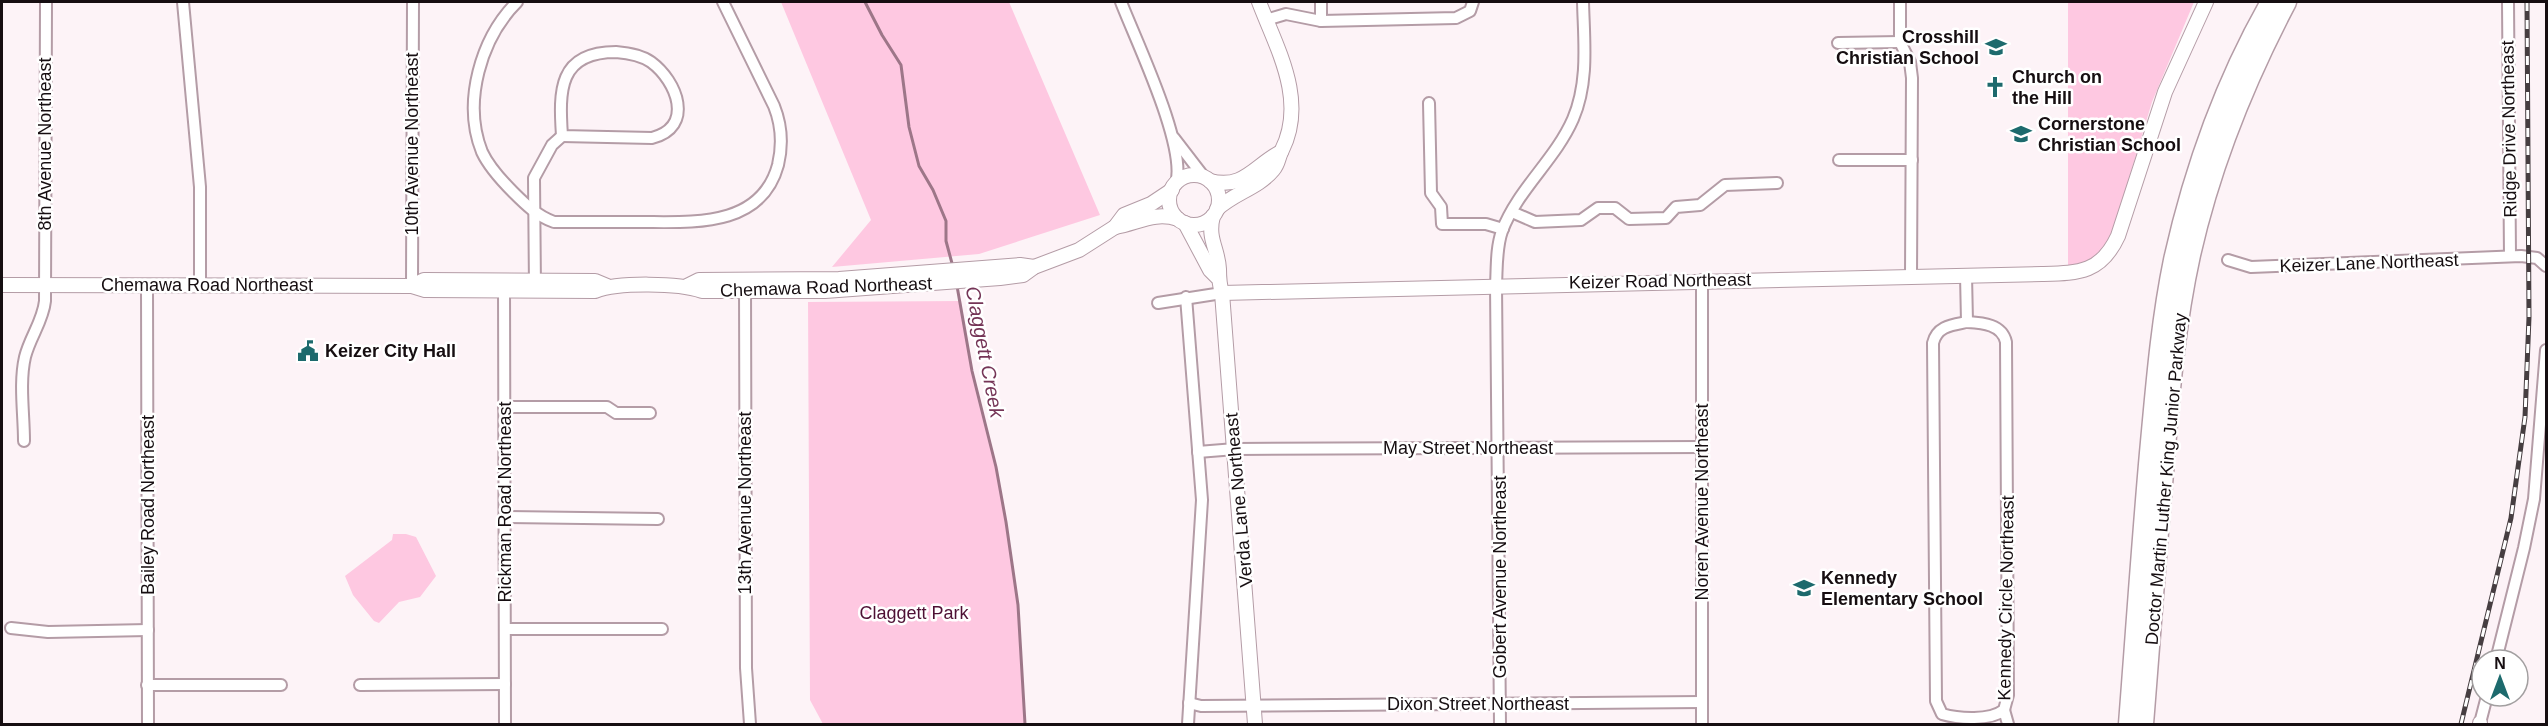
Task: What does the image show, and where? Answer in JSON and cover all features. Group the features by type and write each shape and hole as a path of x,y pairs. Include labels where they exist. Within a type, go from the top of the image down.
{"highway":[{"name":"Doctor Martin Luther King Junior Parkway","path":"2128,724 2154,396 2173,262 2186,209 2211,131 2236,69 2270,2"},
{"name":"Doctor Martin Luther King Junior Parkway","path":"2144,724 2171,389 2181,307 2190,258 2207,197 2235,113 2263,48 2288,2"}],"street":[{"name":"8th Avenue Northeast","path":"24,441 23,367 29,344 44,312 46,2"},
{"path":"183,2 200,178 200,285"},
{"name":"10th Avenue Northeast","path":"412,286 413,2"},
{"path":"517,2 495,29 484,52 476,89 477,122 482,151 493,170 534,211 554,222 704,222 736,212 762,194 777,166 781,145 781,124 723,2"},
{"path":"1121,2 1174,138 1179,170 1170,206 1182,221 1200,224 1237,194 1263,180 1279,163 1281,152 1290,133 1293,105 1290,83 1259,2"},
{"path":"1321,2 1321,21"},
{"name":"Gobert Avenue Northeast","path":"1500,724 1496,285 1498,249 1503,229 1512,212 1527,188 1552,157 1574,118 1583,87 1583,2"},
{"path":"1900,2 1900,42 1910,62 1912,78 1911,277"},
{"name":"Keizer Road Northeast","path":"1222,293 2076,272 2097,264 2107,256 2118,236 2165,92 2206,2"},
{"name":"Ridge Drive Northeast","path":"2508,2 2510,256"},
{"path":"1266,20 1293,14 1321,21 1456,18 1471,6"},
{"path":"1838,43 1900,42"},
{"path":"535,285 536,172 552,146 562,136 652,138 660,136 672,126 676,119 678,102 675,91 657,68 640,57 616,52 586,56 569,71 562,87 560,99 562,136"},
{"path":"1429,103 1431,193 1441,207 1442,224 1486,224 1503,229"},
{"path":"1174,138 1218,194 1215,212"},
{"path":"1174,187 1189,176 1224,184 1240,180 1281,152"},
{"path":"1839,160 1912,160"},
{"path":"1512,212 1535,222 1581,220 1598,208 1615,208 1629,219 1666,218 1676,207 1704,203 1725,185 1777,183"},
{"name":"Chemawa Road Northeast","path":"2,285 412,286 425,290 535,285 594,291 607,286 687,286 699,280 745,286 825,291 937,277 999,273 1023,275 1034,267 1079,250 1115,227 1124,215 1150,204 1174,187"},
{"name":"Verda Lane Northeast","path":"1215,212 1210,234 1219,268 1217,277"},
{"name":"Chemawa Road Northeast","path":"1115,227 1132,224 1155,215 1182,221"},
{"name":"Verda Lane Northeast","path":"1182,221 1210,270 1217,277 1222,293 1256,724"},
{"path":"2510,256 2537,258 2547,266"},
{"name":"Keizer Lane Northeast","path":"2228,260 2251,267 2510,256"},
{"path":"1966,275 1967,322"},
{"name":"Noren Avenue Northeast","path":"1702,280 1702,724"},
{"name":"Bailey Road Northeast","path":"147,285 148,724"},
{"name":"Rickman Road Northeast","path":"504,286 507,517 506,724"},
{"name":"13th Avenue Northeast","path":"745,286 746,668 750,724"},
{"path":"1158,303 1222,293"},
{"path":"1186,297 1202,500 1188,724"},
{"name":"Kennedy Circle Northeast","path":"1967,322 1996,327 2001,331 2006,342 2008,695 2004,710 1990,716 1942,714 1936,701 1933,343 1940,330 1947,326 1967,322"},
{"path":"2499,648 2534,499 2547,350"},
{"path":"504,407 607,407 616,413 650,413"},
{"name":"May Street Northeast","path":"1198,452 1235,449 1702,447"},
{"path":"507,517 658,519"},
{"path":"11,628 48,632 148,630"},
{"path":"506,629 662,629"},
{"path":"147,685 282,684"},
{"path":"360,684 505,684"},
{"name":"Dixon Street Northeast","path":"1189,702 1201,706 1254,706 1702,702"},
{"path":"2480,724 2484,708"},
{"path":"2004,710 2008,724"}],"green space":[{"path":"781,2 1009,2 1100,215 979,254 832,267 871,220"},
{"path":"2068,2 2194,2 2152,102 2110,241 2091,258 2081,264 2068,267"},
{"name":"Claggett Park","path":"961,301 972,371 996,467 1006,522 1018,605 1025,724 823,724 810,700 808,302"},
{"path":"393,534 416,537 436,576 420,597 399,602 379,623 374,621 353,595 345,576 392,540"}],"waterway":[{"name":"Claggett Creek","path":"865,2 901,65 909,127 919,166 933,190 946,221 946,241 953,267"},
{"name":"Claggett Creek","path":"957,286 972,371 996,467 1006,522 1018,605 1025,724"}],"railway":[{"path":"2461,724 2511,518 2525,417 2529,317 2527,2"}],"place":[{"name":"Crosshill Christian School","path":"1996,47"},
{"name":"Church on the Hill","path":"1995,87"},
{"name":"Cornerstone Christian School","path":"2021,134"},
{"name":"Keizer City Hall","path":"308,351"},
{"name":"Kennedy Elementary School","path":"1804,588"}]}
